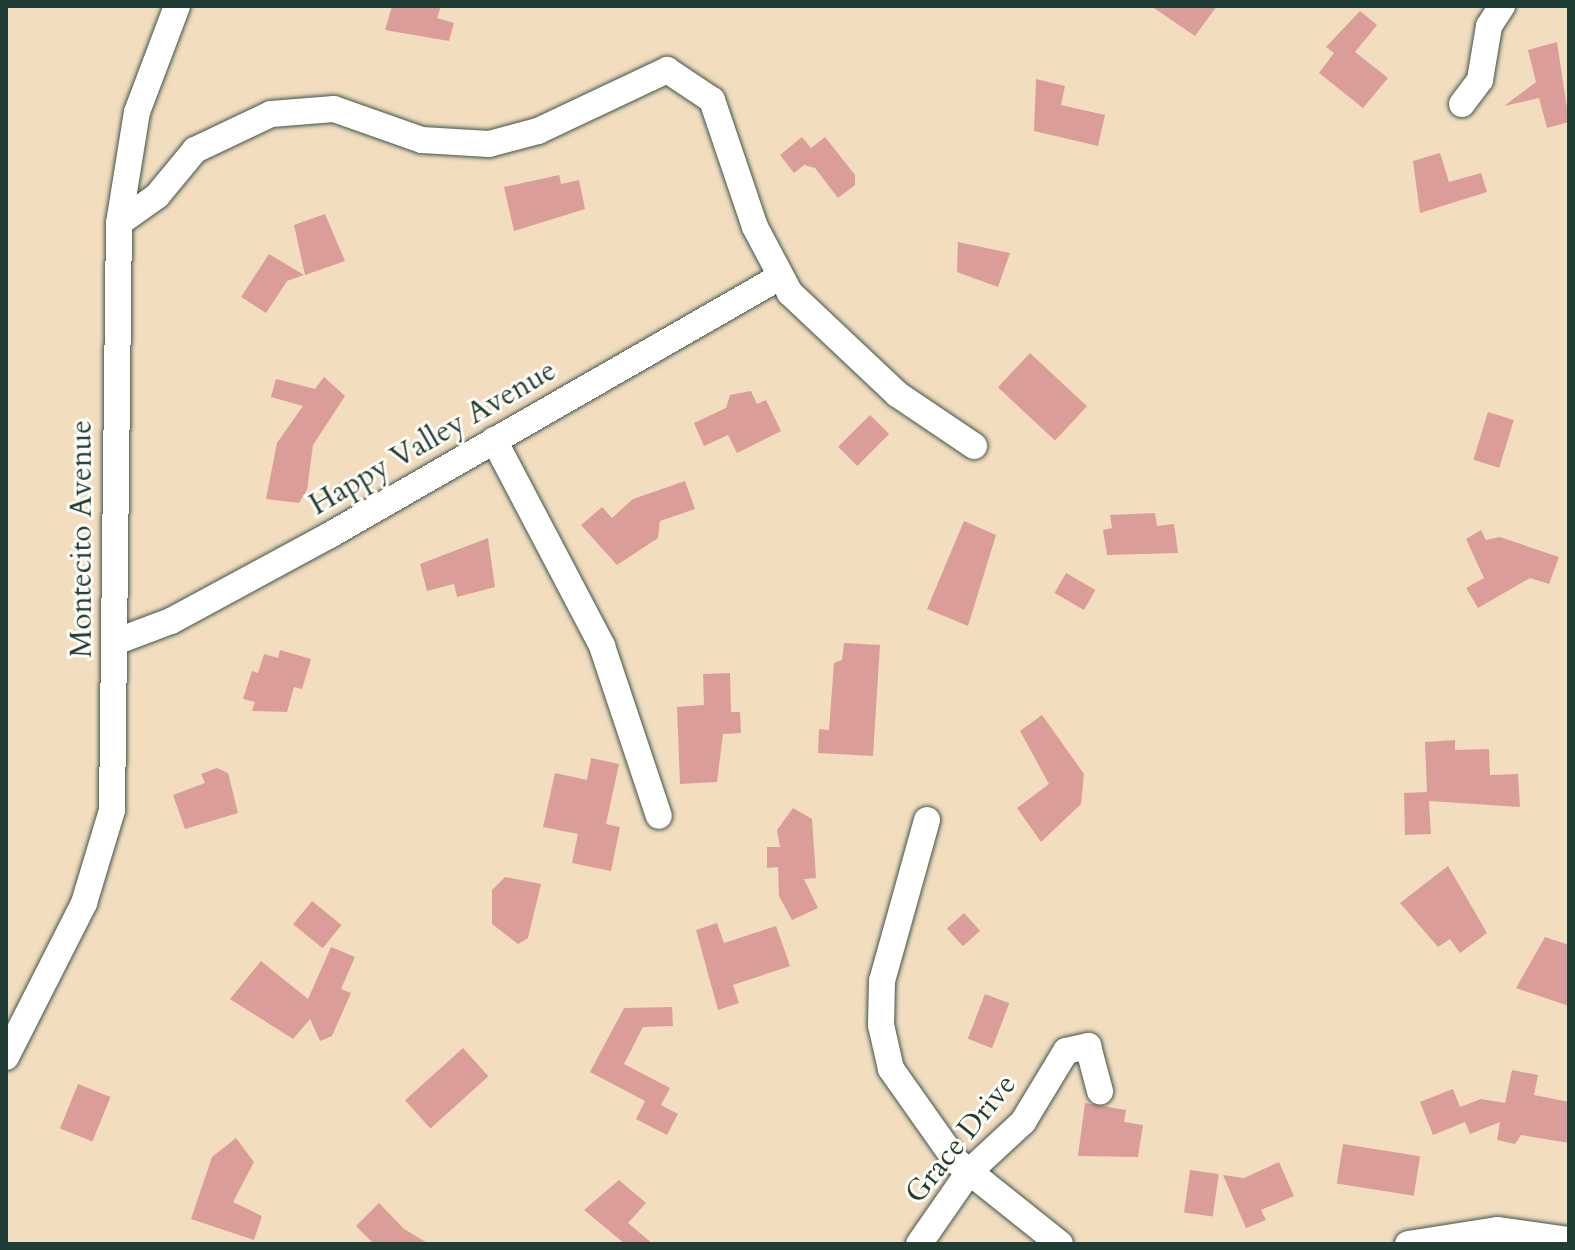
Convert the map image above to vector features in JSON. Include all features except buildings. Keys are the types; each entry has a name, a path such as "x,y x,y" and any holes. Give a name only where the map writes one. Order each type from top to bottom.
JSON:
{"street":[{"name":"Montecito Avenue","path":"6,1057 84,903 108,824 115,642 119,223 134,121 177,6"},
{"path":"1462,104 1480,80 1489,26 1502,6"},
{"path":"119,223 157,196 195,150 271,114 334,109 422,140 489,144 561,122 667,70 712,100 778,278 889,387 974,446"},
{"name":"Happy Valley Avenue","path":"115,642 184,614 778,278"},
{"path":"494,440 602,646 659,816"},
{"path":"927,820 886,955 881,1025 891,1069 910,1104 969,1172 1060,1244"},
{"name":"Grace Drive","path":"919,1244 969,1172 1023,1122 1066,1051 1088,1046 1100,1091"},
{"path":"1408,1244 1497,1230 1569,1240"}]}
